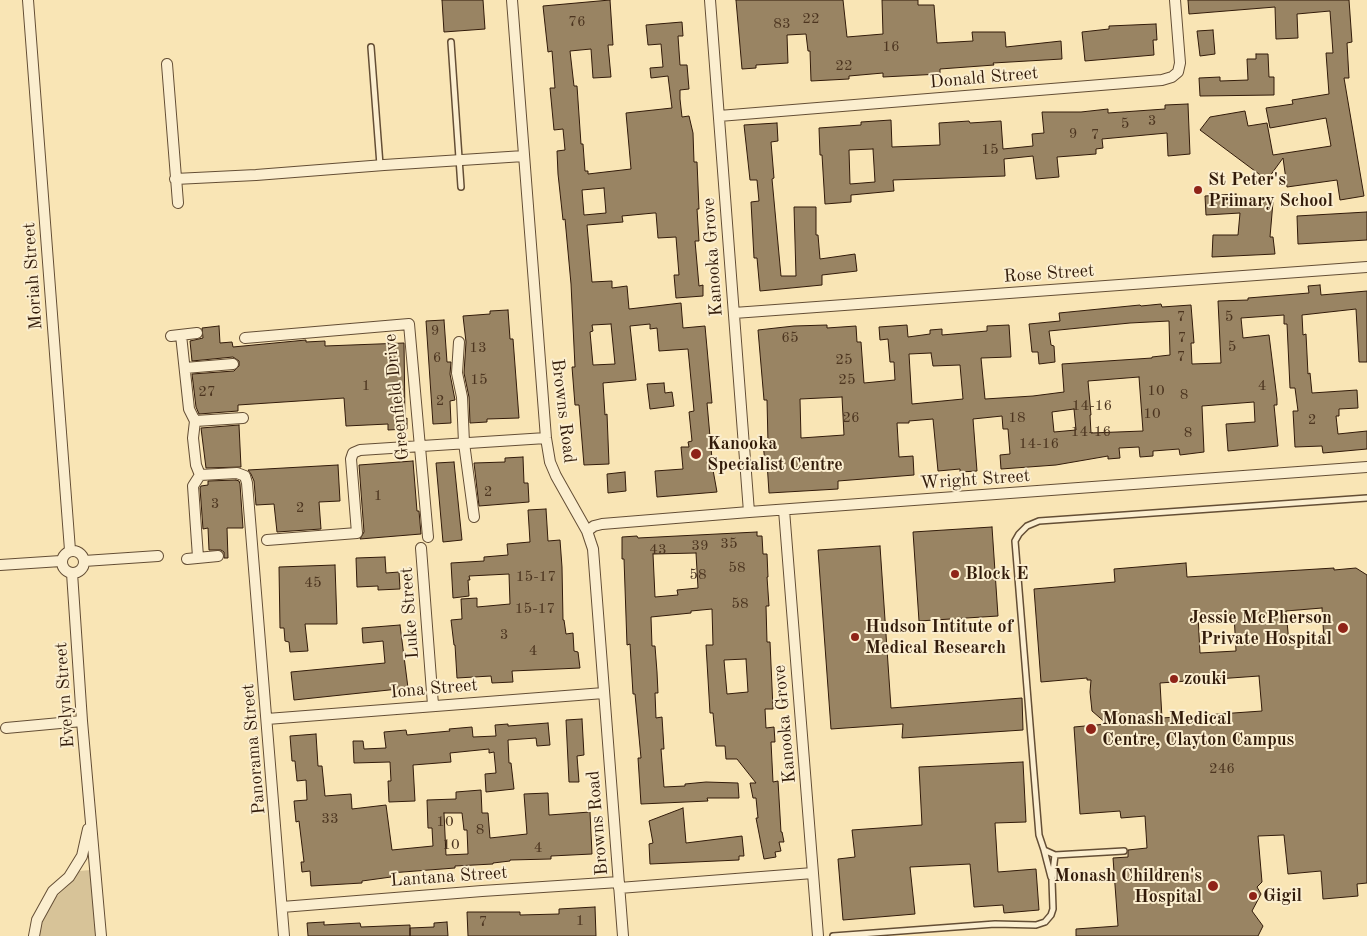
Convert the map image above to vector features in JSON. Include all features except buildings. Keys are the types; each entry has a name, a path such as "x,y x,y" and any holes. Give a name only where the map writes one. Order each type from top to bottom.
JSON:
{"street":[{"name":"Moriah Street","path":"28,0 70,550"},
{"name":"Browns Road","path":"512,0 546,438 550,462 588,531 593,549 623,936"},
{"name":"Kanooka Grove","path":"710,0 749,512"},
{"name":"Donald Street","path":"719,116 1162,80 1172,77 1178,72 1180,63 1175,0"},
{"path":"167,64 178,203"},
{"path":"175,179 524,156"},
{"name":"Rose Street","path":"734,313 1367,267"},
{"name":"Greenfield Drive","path":"244,338 410,324 428,537"},
{"path":"196,333 176,336 185,368 189,409 194,421 193,438 196,464 200,475 193,486 198,557"},
{"path":"459,342 457,372 462,397 464,443 474,517"},
{"path":"185,368 233,364"},
{"path":"194,421 242,418"},
{"path":"267,540 357,533 351,459 353,453 360,450 546,438"},
{"name":"Wright Street","path":"588,531 594,526 602,524 1367,467"},
{"name":"Panorama Street","path":"200,475 237,473 245,476 248,483 284,936"},
{"name":"Kanooka Grove","path":"784,510 818,936"},
{"name":"Luke Street","path":"421,548 433,705"},
{"path":"70,550 80,552 84,561 81,570 72,573 64,569 62,561 64,554 70,550"},
{"path":"84,561 158,556"},
{"path":"187,558 218,556"},
{"path":"0,565 62,561"},
{"name":"Evelyn Street","path":"72,573 82,721 101,936"},
{"name":"Iona Street","path":"267,719 604,692"},
{"path":"6,728 82,721"},
{"name":"Evelyn Street","path":"34,936 38,920 53,891 69,877 82,856 90,815"},
{"name":"Lantana Street","path":"282,907 482,891 813,873"}],"lane":[{"path":"451,42 462,187"},
{"path":"371,47 380,165"},
{"path":"1052,880 1039,835 1015,541 1019,534 1027,526 1039,521 1367,498"},
{"path":"1044,850 1056,854 1124,851"},
{"path":"833,936 939,927 995,924 1036,925 1045,922 1051,915 1053,908 1052,880 1056,854"}],"shaded area":[{"path":"91,870 96,936 37,936 39,927 54,899 69,885 79,871"}],"place":[{"name":"St Peter's Primary School","path":"1198,190"},
{"name":"Kanooka Specialist Centre","path":"696,454"},
{"name":"Block E","path":"955,574"},
{"name":"Jessie McPherson Private Hospital","path":"1343,628"},
{"name":"Hudson Intitute of Medical Research","path":"855,637"},
{"name":"zouki","path":"1174,679"},
{"name":"Monash Medical Centre, Clayton Campus","path":"1091,729"},
{"name":"Monash Children's Hospital","path":"1213,886"},
{"name":"Gigil","path":"1253,896"}]}
